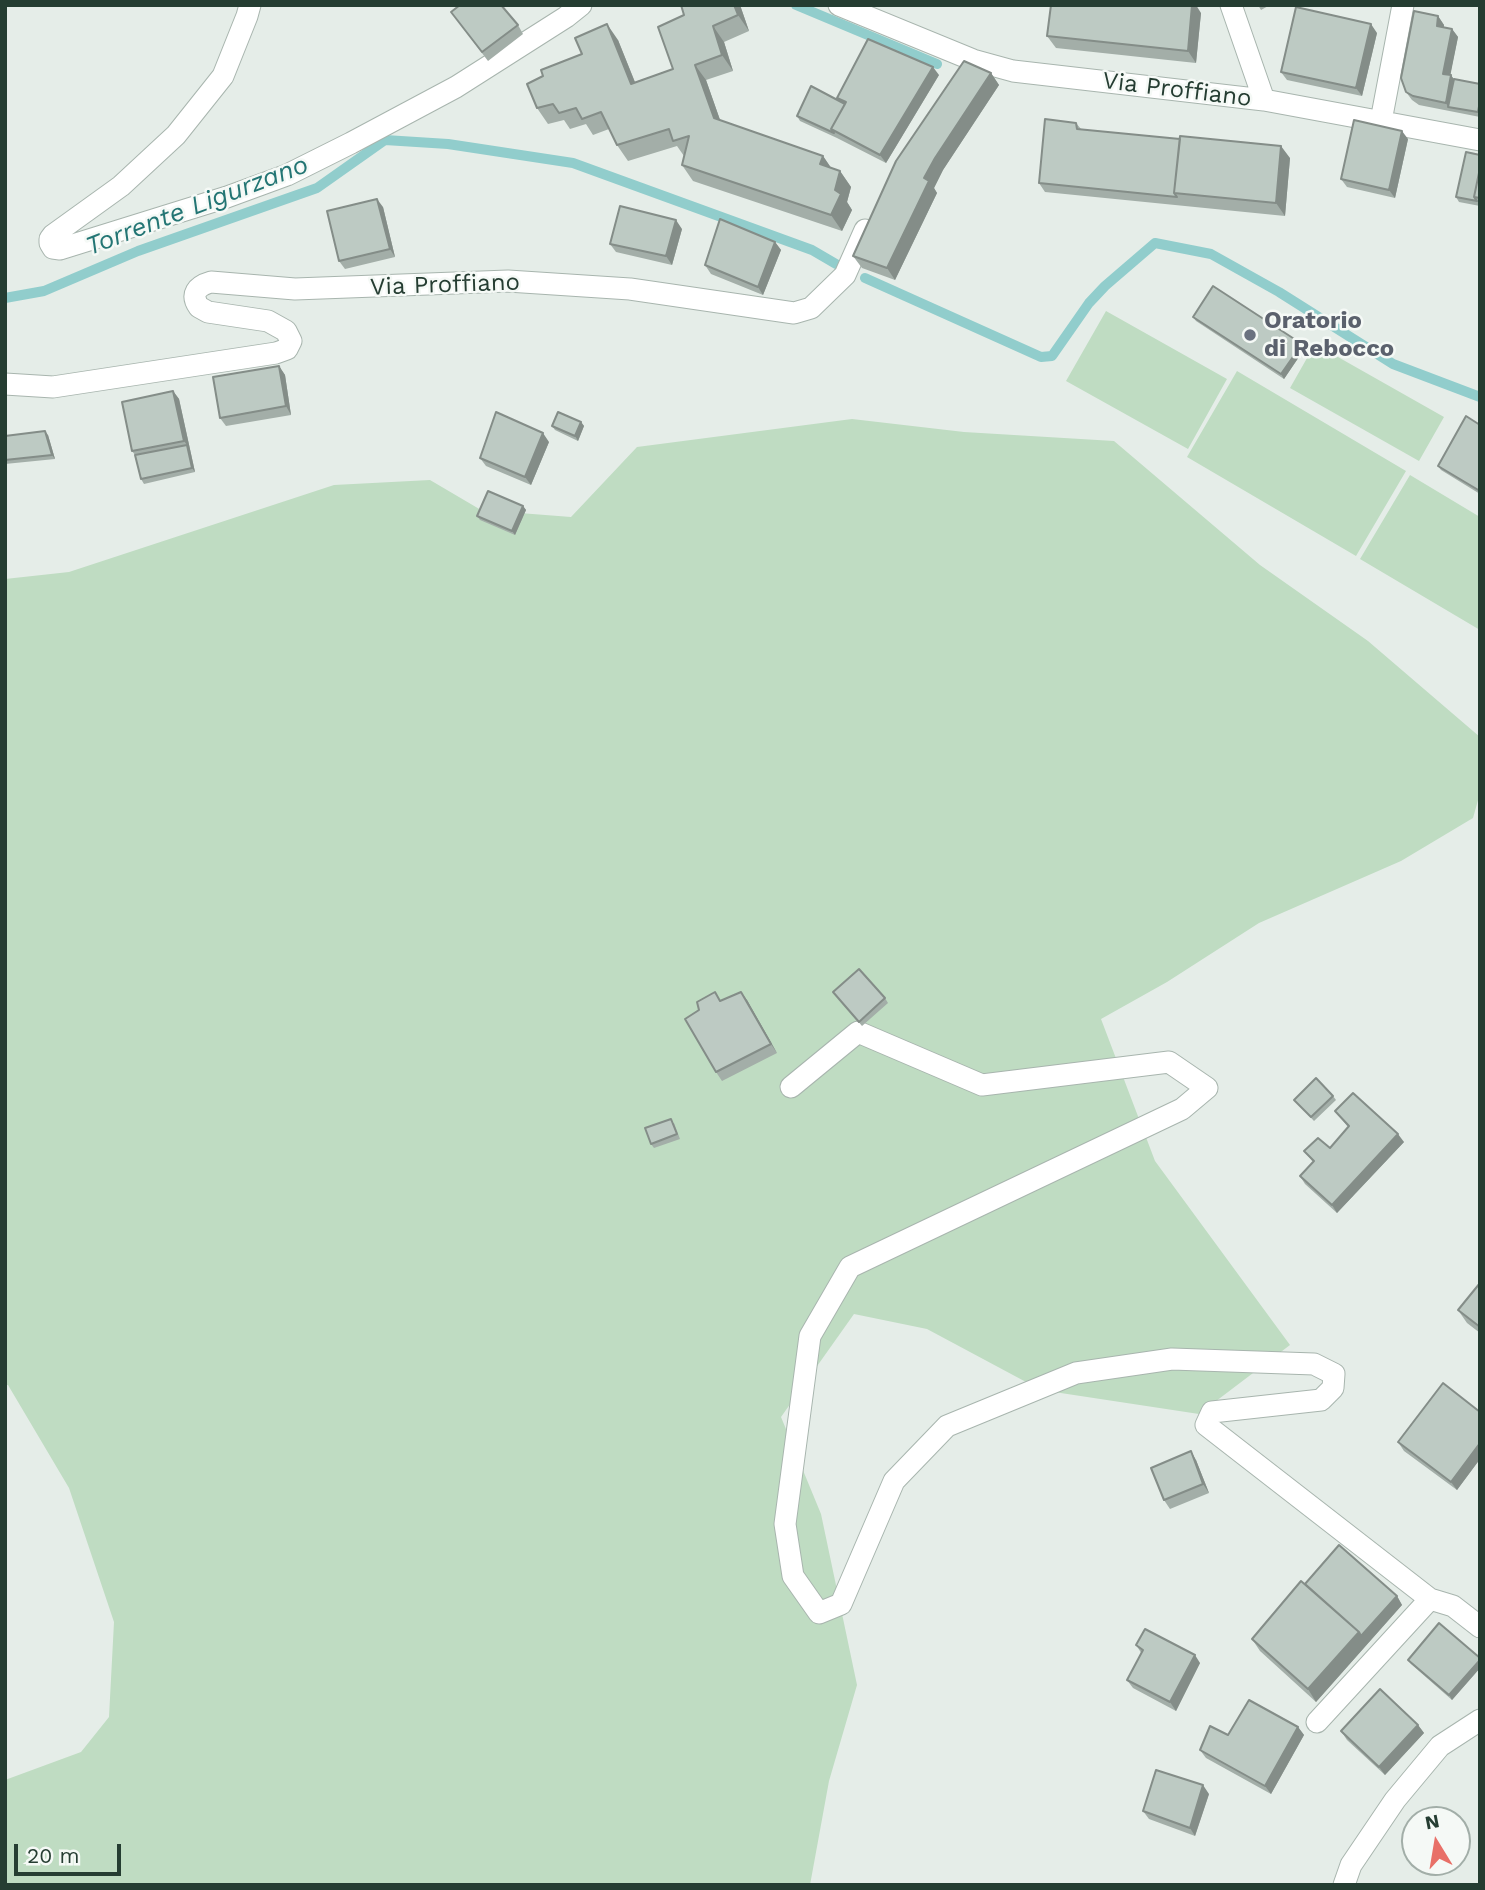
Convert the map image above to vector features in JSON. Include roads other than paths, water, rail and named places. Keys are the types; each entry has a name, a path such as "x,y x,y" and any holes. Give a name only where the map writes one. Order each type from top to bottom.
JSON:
{"street":[{"path":"250,5 223,76 176,135 121,186 59,230 50,239 53,248 60,249 227,197 287,175 456,87 581,5"},
{"name":"Via Proffiano","path":"839,5 973,60 1013,71 1264,100 1480,140"},
{"path":"1231,5 1264,100"},
{"path":"1381,121 1403,5"},
{"path":"958,82 973,60"},
{"name":"Via Proffiano","path":"5,384 53,387 276,353 287,349 291,341 286,331 268,321 208,312 199,307 194,296 197,289 202,284 211,282 295,289 508,281 630,289 794,313 811,308 845,275 874,211"},
{"path":"791,1087 858,1032 982,1085 1169,1062 1207,1088 1182,1108 850,1267 810,1336 785,1524 793,1576 819,1614 841,1604 894,1481 947,1426 1076,1373 1172,1359 1314,1364 1334,1374 1333,1388 1321,1400 1212,1412 1206,1424 1430,1599 1453,1606 1480,1627"},
{"path":"1317,1722 1430,1599"},
{"path":"1344,1885 1351,1865 1395,1800 1440,1746 1480,1720"}],"waterway":[{"name":"Torrente Ligurzano","path":"796,5 937,64"},
{"name":"Torrente Ligurzano","path":"5,298 44,291 138,251 317,188 385,140 448,144 573,163 812,250 836,264"},
{"name":"Torrente Ligurzano","path":"865,278 1041,357 1052,356 1089,303 1155,243 1211,254 1279,292 1393,364 1480,397"}],"place":[{"name":"Oratorio di Rebocco","path":"1250,335"}]}
